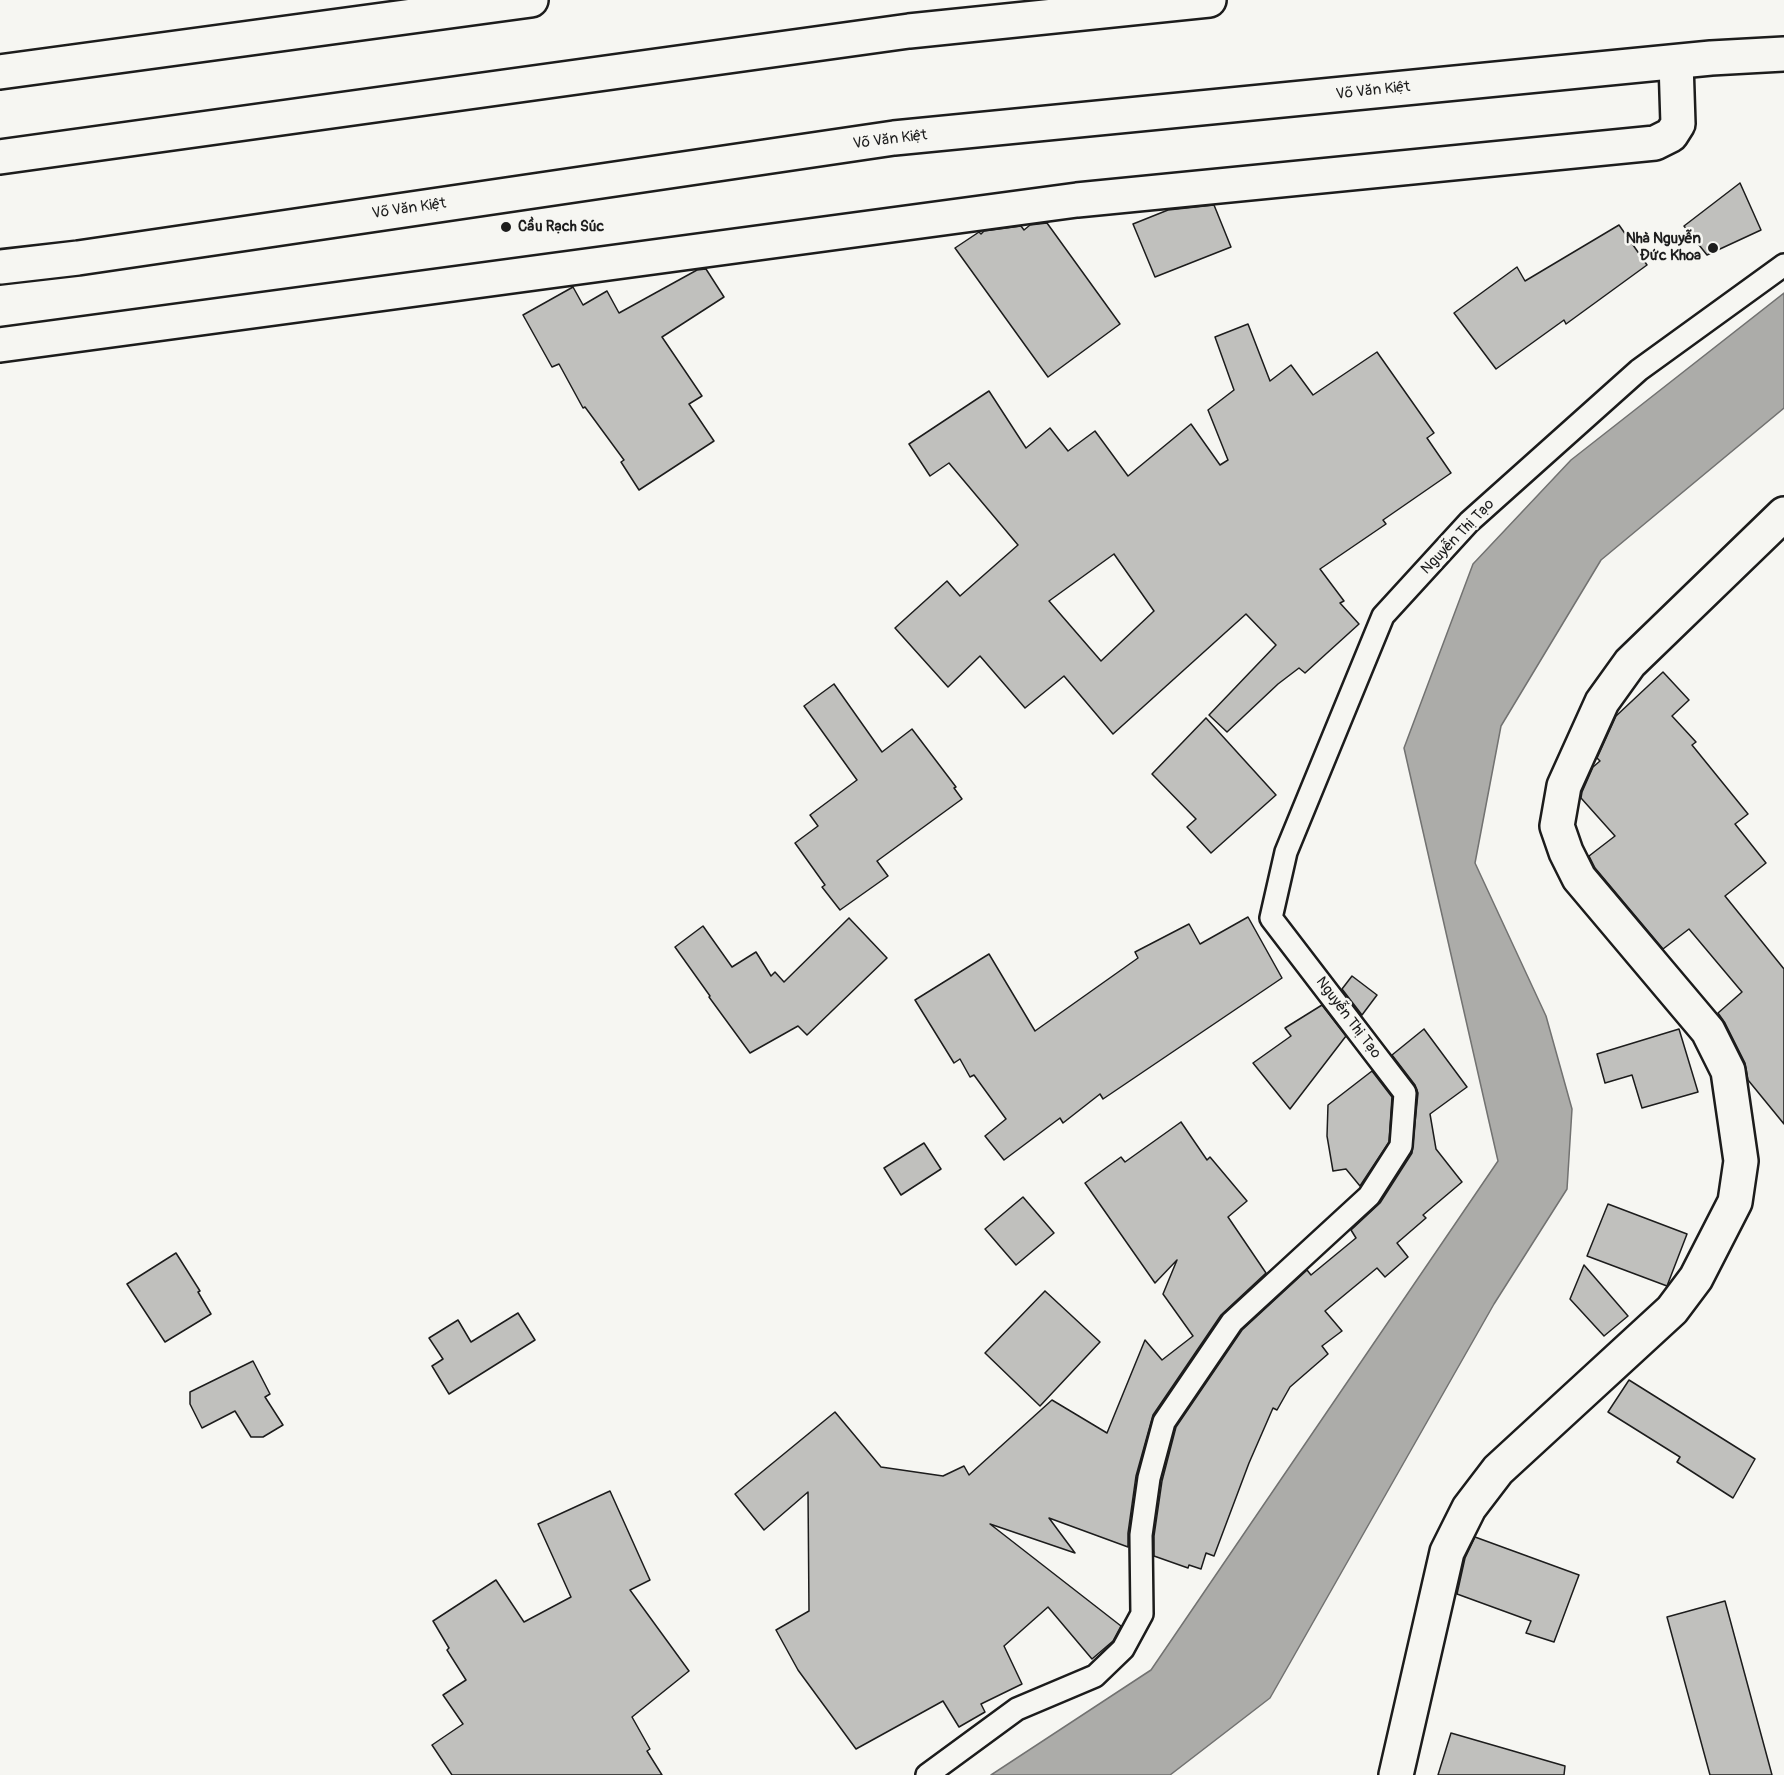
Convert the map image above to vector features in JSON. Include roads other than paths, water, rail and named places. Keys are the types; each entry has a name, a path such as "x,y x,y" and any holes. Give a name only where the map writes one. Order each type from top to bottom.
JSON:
{"street":[{"path":"0,72 531,0"},
{"path":"0,157 909,31 1130,3 1209,0"},
{"name":"Võ Văn Kiệt","path":"0,267 78,258 894,138 1711,58 1784,54"},
{"path":"0,345 1077,200 1655,143 1671,135 1678,124 1676,62"},
{"path":"1396,1775 1447,1552 1469,1508 1498,1470 1672,1311 1696,1278 1735,1202 1741,1161 1728,1071 1708,1031 1579,878 1566,852 1557,826 1564,786 1602,702 1630,663 1784,514"}],"lane":[{"name":"Nguyễn Thị Tạo","path":"927,1775 1017,1709 1095,1676 1124,1649 1142,1614 1141,1535 1149,1478 1164,1422 1232,1322 1369,1196 1401,1146 1405,1093 1271,918 1286,852 1383,616 1469,522 1639,370 1784,265"}],"place":[{"name":"Cầu Rạch Súc","path":"506,227"},
{"name":"Nhà Nguyễn Đức Khoa","path":"1713,248"}]}
